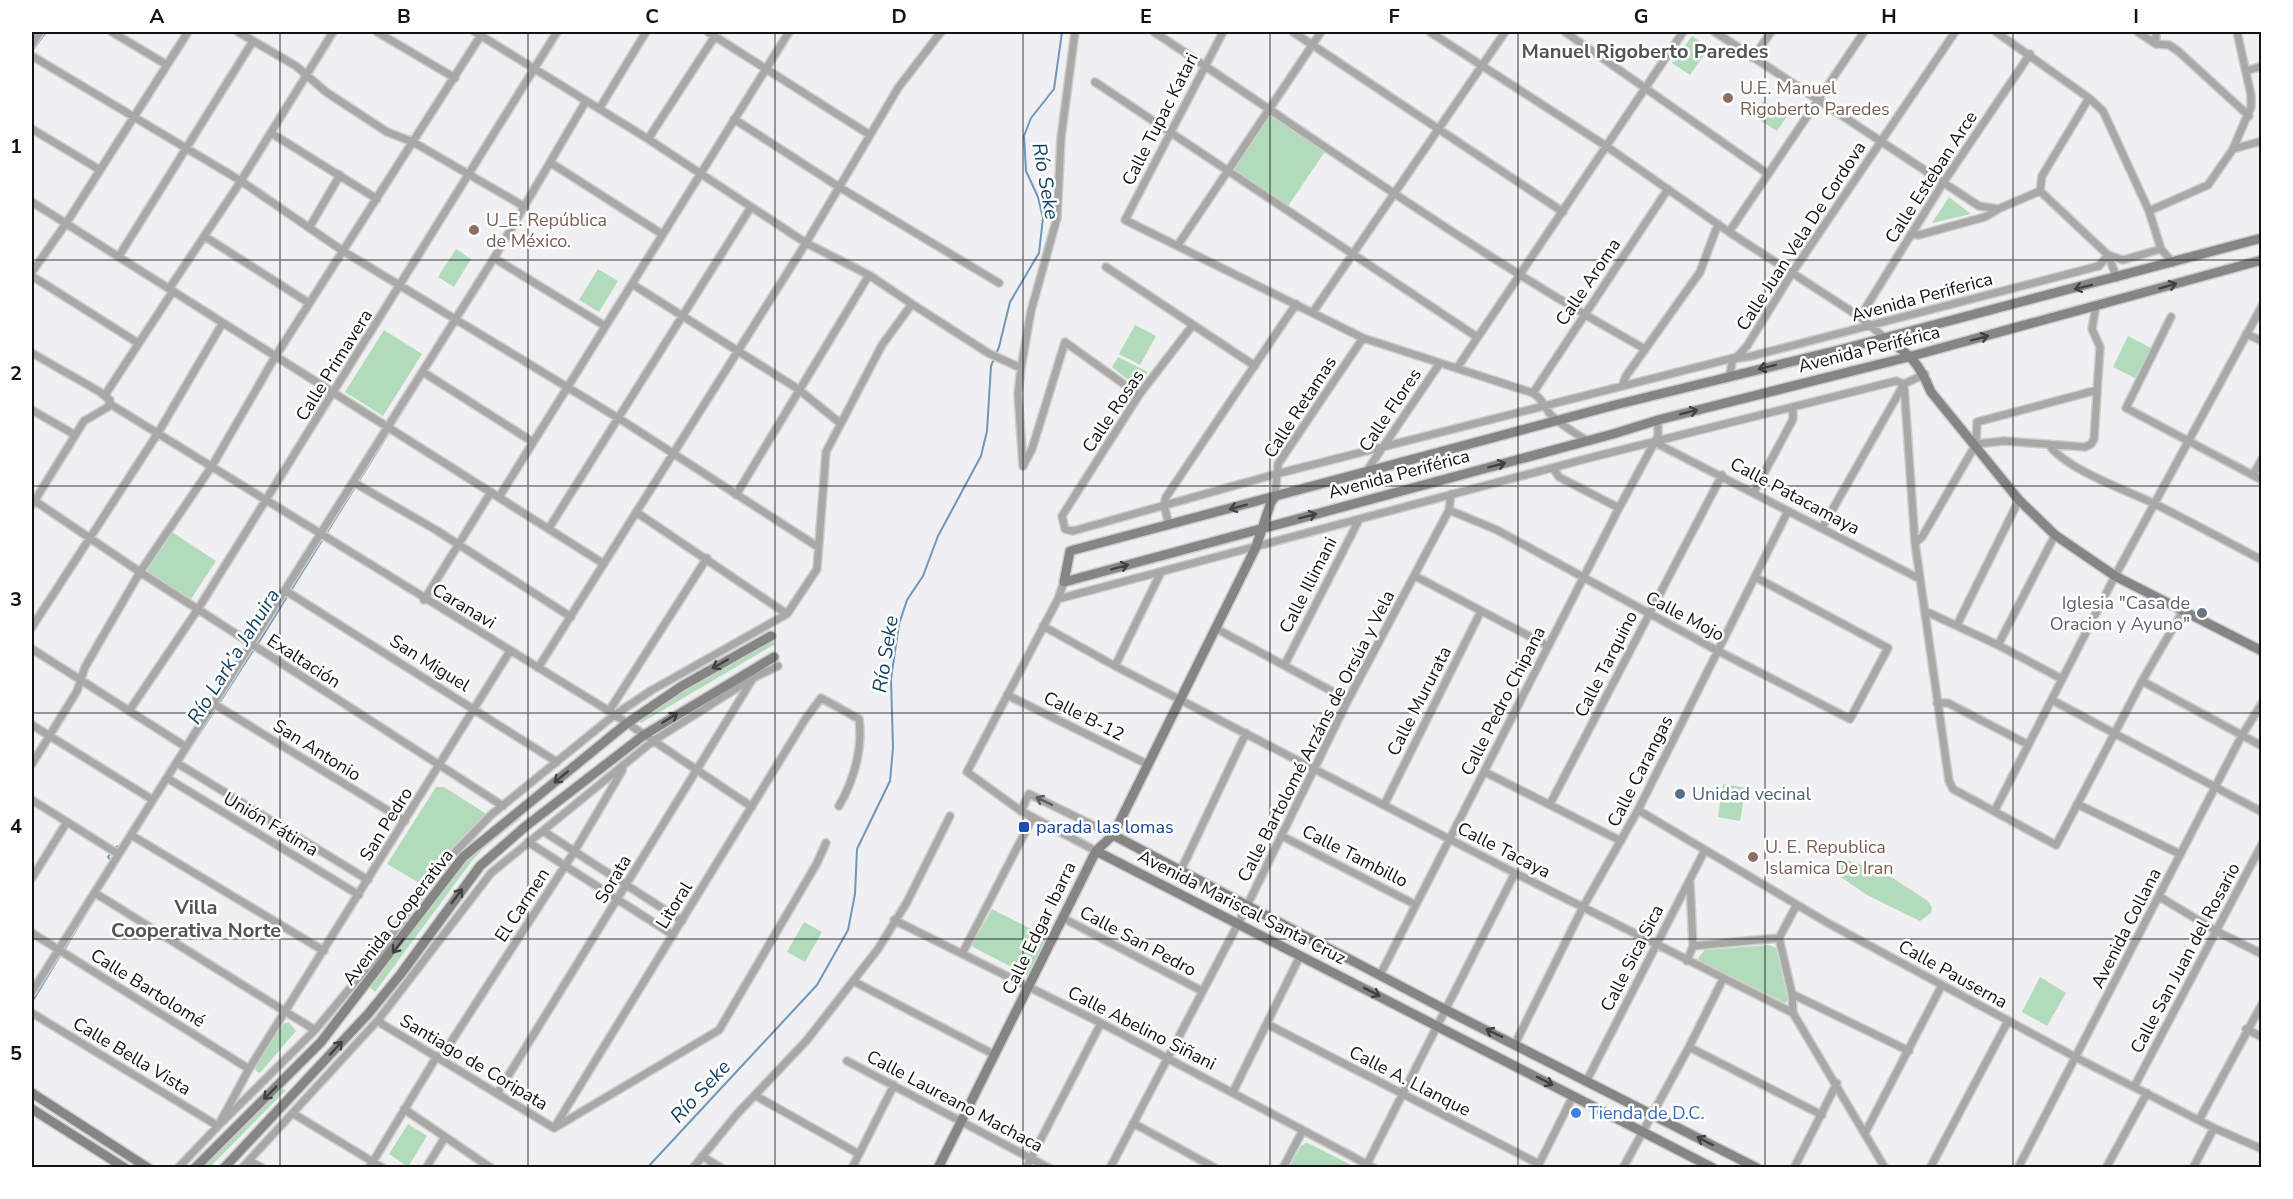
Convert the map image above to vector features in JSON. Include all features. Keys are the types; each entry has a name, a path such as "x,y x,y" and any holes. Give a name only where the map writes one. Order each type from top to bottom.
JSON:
{"street":[{"path":"32,44 40,32"},
{"path":"112,32 167,65"},
{"path":"138,343 32,274 188,32"},
{"path":"238,32 306,75 326,92 387,132 413,142 525,207"},
{"path":"103,394 241,181 333,32"},
{"path":"377,32 455,78"},
{"name":"Calle Primavera","path":"129,711 198,609 557,32"},
{"path":"599,109 646,32"},
{"path":"708,32 870,135"},
{"path":"499,497 789,32"},
{"path":"538,668 806,243 898,88 941,32"},
{"path":"1075,32 1061,138 1057,218 1031,311 1021,368 1018,394 1023,466 1032,449 1065,342 1139,395"},
{"path":"1154,32 1519,274 1644,349"},
{"name":"Calle Tupac Katari","path":"1178,245 1125,220 1223,32"},
{"path":"1293,32 1563,212"},
{"path":"1321,32 1178,245 1363,338 1533,393 1544,401 1545,407 1559,422 1588,441"},
{"path":"1430,32 1606,146 1729,232 1860,317 1885,338 1912,356 1925,374 1931,392 1976,444 2019,500 2055,535 2115,576 2262,651"},
{"path":"1313,312 1505,32"},
{"path":"1566,32 1768,174"},
{"path":"1456,368 1683,32"},
{"path":"1715,32 1942,183 1979,206 1998,209"},
{"path":"1753,58 1771,32"},
{"path":"1729,232 1864,32"},
{"name":"Calle Juan Vela De Cordova","path":"1733,359 1747,346 1792,273 1955,32"},
{"path":"1996,32 2030,54 2103,111 2149,211 2161,249 2173,263"},
{"path":"2138,32 2153,42 2169,45 2178,51 2248,116"},
{"path":"2147,32 2153,42"},
{"path":"2153,42 2156,32"},
{"path":"2149,211 2208,185 2233,149 2248,116 2251,95 2237,32"},
{"path":"32,764 77,691 80,680 140,572 212,466 275,357 455,78 480,33 533,69 648,139 806,243 869,275 988,353 1021,368"},
{"path":"648,139 715,36"},
{"path":"119,256 254,41"},
{"name":"Calle Esteban Arce","path":"1860,317 1942,183 2030,54"},
{"path":"32,56 241,181 343,251 617,418 818,547"},
{"path":"2246,71 2262,66"},
{"path":"1095,82 1477,337"},
{"path":"2040,191 2042,176 2089,98"},
{"path":"32,992 455,321 525,207 586,101"},
{"path":"734,118 839,187 999,283"},
{"path":"32,129 100,170"},
{"path":"271,133 377,199"},
{"path":"2233,149 2262,141"},
{"path":"551,163 662,234"},
{"path":"309,228 340,176"},
{"name":"Calle Aroma","path":"1533,393 1668,189"},
{"path":"1911,234 1919,235 1985,217 2040,191"},
{"path":"2040,191 2108,255 2123,260 2161,249"},
{"path":"32,202 67,222 222,324 604,564"},
{"path":"549,528 751,207"},
{"path":"1622,386 1644,349 1700,272 1718,224"},
{"path":"204,236 309,303"},
{"name":"Avenida Periférica","path":"2262,238 2117,278 1729,377 1070,551 1064,582 1588,441 1658,420 1912,356 2262,260"},
{"path":"2108,255 2117,278"},
{"name":"Avenida Periferica","path":"1733,359 2099,266 2108,255"},
{"path":"494,258 605,326"},
{"path":"1106,267 1255,366"},
{"path":"736,495 869,275"},
{"path":"632,284 798,389 840,423"},
{"path":"178,1167 315,1030 381,951 431,877 462,843 611,713 788,614 817,569 826,452 885,339 912,304"},
{"path":"1169,525 1164,505 1168,493 1296,304"},
{"path":"1976,444 2004,441 2085,447 2091,444 2094,439 2100,347 2092,329 2096,306"},
{"path":"1995,810 2115,576 2262,306"},
{"path":"2172,317 2126,408 2262,480"},
{"path":"32,627 88,536 158,433 222,324"},
{"name":"Calle Rosas","path":"1164,505 1073,531 1065,529 1062,516 1139,395 1192,326"},
{"path":"2246,334 2262,341"},
{"name":"Calle Retamas","path":"1275,497 1276,474 1284,454 1363,338"},
{"path":"32,353 103,394 110,404 89,417 32,501"},
{"path":"1164,505 1276,474 1733,359 1729,377"},
{"name":"Calle Flores","path":"1365,473 1440,363"},
{"path":"423,372 533,442"},
{"path":"1822,528 1904,384 1925,374"},
{"path":"1058,599 1654,442 1896,381 1904,384"},
{"path":"1904,384 1914,543 1950,786 1956,792 1995,810 2056,845 2142,681 2183,611"},
{"path":"1914,543 1922,537 1976,444 1977,422 2097,390"},
{"name":"Caranavi","path":"110,404 321,533 424,600 611,713 752,807"},
{"path":"1754,492 1793,419 1793,407"},
{"path":"32,410 75,435"},
{"name":"Calle Pedro Chipana","path":"1380,975 1414,904 1485,772 1619,508 1659,436 1658,420"},
{"name":"Calle Patacamaya","path":"1654,442 1920,579"},
{"path":"2049,444 2054,452 2095,477 2155,504 2262,560"},
{"path":"2253,475 2262,459"},
{"path":"1553,468 1559,477 1619,508"},
{"name":"Calle Tarquino","path":"1550,804 1722,475"},
{"path":"353,482 457,544 571,617"},
{"path":"424,600 491,492"},
{"path":"1449,510 1451,494"},
{"name":"Calle Edgar Ibarra","path":"938,1167 1096,850 1113,835 1256,547 1268,510 1275,497"},
{"path":"1957,625 2019,500"},
{"name":"Exaltación","path":"32,501 503,806"},
{"name":"Calle Mojo","path":"1449,510 1497,530 1718,651 1850,719 1888,648 1755,577"},
{"name":"Calle Bartolomé Arzáns de Orsúa y Vela","path":"1110,1167 1167,1059 1200,990 1239,922 1348,700 1449,510"},
{"name":"Calle Carangas","path":"1515,1044 1583,908 1638,810 1788,511"},
{"path":"636,512 788,614"},
{"name":"Calle Illimani","path":"1285,664 1359,520"},
{"path":"1998,645 2055,535"},
{"path":"611,713 707,558"},
{"path":"1115,666 1161,572"},
{"path":"1415,576 1548,646"},
{"path":"1021,811 967,772 1058,599 1064,582"},
{"name":"San Miguel","path":"286,591 557,762"},
{"name":"Calle Mururata","path":"1384,805 1481,611"},
{"path":"1925,611 1998,645 2062,679"},
{"name":"Calle Tacaya","path":"1043,626 1115,666 1583,908 1793,1012"},
{"path":"1216,629 1285,664 1348,700"},
{"name":"Avenida Cooperativa","path":"195,1167 321,1042 464,857 626,724 682,686 771,636"},
{"path":"32,649 186,747"},
{"name":"San Pedro","path":"218,1126 249,1069 441,766 510,651"},
{"name":"Avenida Cooperativa","path":"224,1167 368,1014 400,975 480,866 526,826 644,735 774,657"},
{"path":"242,1167 294,1114 379,1019 491,873 653,741 753,678 778,666"},
{"name":"Sorata","path":"497,1094 753,678"},
{"path":"2142,681 2241,737 2262,746"},
{"name":"Calle B-12","path":"1007,695 1147,764"},
{"name":"Litoral","path":"554,1128 821,698 859,718 861,735 858,755 847,793 839,806"},
{"path":"2052,700 2262,812"},
{"path":"1937,702 1948,703 2027,744"},
{"name":"Avenida Collana","path":"2018,1167 2077,1058 2241,737 2262,703"},
{"name":"San Antonio","path":"214,704 405,821"},
{"path":"32,725 153,800"},
{"path":"1181,870 1246,733"},
{"name":"Unión Fátima","path":"177,763 368,880"},
{"name":"El Carmen","path":"371,1164 404,1109 574,852 622,771 623,765"},
{"path":"1485,772 1621,841"},
{"name":"Unión Fátima","path":"167,777 359,895"},
{"name":"Avenida Mariscal Santa Cruz","path":"1713,1167 1033,818 1021,811 1029,794 1247,903 1446,1010 1757,1167"},
{"path":"32,800 118,854"},
{"path":"2077,804 2180,854"},
{"name":"Calle Pauserna","path":"1638,810 1796,906 2077,1058 2214,1128 2262,1149"},
{"path":"693,1167 807,1040 878,949 907,902 950,816"},
{"path":"962,954 1033,818"},
{"path":"32,878 67,822"},
{"path":"543,831 682,921"},
{"path":"131,835 324,951"},
{"name":"Calle Tambillo","path":"1282,836 1414,904"},
{"path":"528,842 673,935"},
{"path":"554,1128 719,1030 817,863 826,843"},
{"name":"Calle San Juan del Rosario","path":"2134,1087 2262,844"},
{"name":"Calle Sica Sica","path":"1587,1080 1705,850"},
{"path":"1367,1164 1515,873"},
{"path":"1687,961 1693,946 1689,880"},
{"path":"95,893 315,1030"},
{"path":"2160,897 2216,931 2262,954"},
{"path":"1796,906 1779,939 1792,994 1793,1012 1885,1167"},
{"name":"Calle San Pedro","path":"1062,918 1200,990"},
{"name":"Calle Abelino Siñani","path":"894,920 1101,1023 1374,1167"},
{"name":"Calle Bartolomé","path":"32,933 249,1069"},
{"path":"1693,946 1779,939"},
{"path":"1233,1092 1300,956"},
{"path":"1623,1167 1689,1047 1723,979"},
{"path":"853,981 995,1055"},
{"path":"1865,1133 1942,985"},
{"path":"1792,994 1909,1051"},
{"path":"2199,1120 2246,1029 2262,1004"},
{"name":"Calle Bella Vista","path":"32,1013 218,1126"},
{"name":"Santiago de Coripata","path":"379,1019 554,1128"},
{"path":"1930,1167 2008,1021"},
{"path":"1026,1167 1101,1023"},
{"name":"Calle A. Llanque","path":"1267,1023 1538,1166"},
{"path":"2246,1029 2262,1037"},
{"path":"1689,1047 1822,1115"},
{"name":"Calle Laureano Machaca","path":"847,1060 1049,1167"},
{"path":"1794,1167 1837,1083"},
{"path":"852,1167 894,1085"},
{"path":"32,1093 148,1167"},
{"path":"2106,1167 2147,1093"},
{"path":"756,1096 859,1154"},
{"path":"1538,1166 1573,1096"},
{"path":"32,1109 125,1167"},
{"path":"404,1109 491,1167"},
{"path":"294,1114 371,1164 383,1167"},
{"path":"1133,1123 1215,1167"},
{"path":"2193,1167 2214,1128"},
{"path":"1283,1167 1303,1130"},
{"path":"426,1167 445,1137"},
{"path":"702,1156 721,1167"},
{"path":"249,1160 262,1167"}],"green space":[{"path":"1692,36 1709,48 1690,75 1672,63"},
{"path":"1763,101 1787,116 1777,131 1753,116"},
{"path":"1271,113 1326,150 1288,206 1233,170"},
{"path":"1949,197 1971,214 1932,223"},
{"path":"456,249 471,259 454,287 438,277"},
{"path":"598,269 618,281 599,312 579,300"},
{"path":"1135,325 1156,336 1140,365 1119,354"},
{"path":"384,330 422,354 383,416 345,392"},
{"path":"2128,336 2151,348 2135,378 2113,367"},
{"path":"1118,357 1148,372 1136,386 1112,367"},
{"path":"172,532 216,561 191,599 147,571"},
{"path":"771,639 775,644 641,723 636,717"},
{"path":"1723,784 1746,788 1740,821 1718,817"},
{"path":"436,787 444,787 488,815 421,884 387,864"},
{"path":"516,813 521,818 483,849 471,862 375,992 370,987 373,981 465,856"},
{"path":"1846,860 1882,871 1928,901 1932,907 1931,913 1920,921 1867,895 1835,873 1836,863"},
{"path":"992,909 1047,937 1027,975 971,946"},
{"path":"804,922 822,932 805,962 787,952"},
{"path":"1769,945 1776,948 1788,1000 1785,1003 1698,958 1705,950"},
{"path":"2040,977 2066,993 2047,1026 2022,1012"},
{"path":"289,1022 296,1031 260,1073 257,1072 255,1068 283,1024"},
{"path":"279,1088 286,1090 210,1167 199,1168"},
{"path":"408,1124 427,1136 408,1167 389,1154"},
{"path":"1306,1143 1351,1165 1350,1168 1289,1167 1301,1146"}],"waterway":[{"path":"32,51 46,32"},
{"name":"Río Seke","path":"647,1168 817,985 848,930 855,894 857,849 890,781 893,748 891,679 899,624 907,600 923,576 938,536 981,456 987,431 991,366 999,347 1010,302 1039,253 1043,218 1038,197 1026,171 1024,136 1031,118 1054,89 1062,32"},
{"name":"Río Lark’a Jahuira","path":"257,645 457,323"},
{"name":"Río Lark’a Jahuira","path":"129,843 254,649"},
{"name":"Río Lark’a Jahuira","path":"112,862 108,857 115,848 121,845"},
{"name":"Río Lark’a Jahuira","path":"64,950 114,867"},
{"name":"Río Lark’a Jahuira","path":"32,1002 61,954"}],"place":[{"name":"U.E. Manuel Rigoberto Paredes","path":"1728,98"},
{"name":"U_E. República de México.","path":"474,230"},
{"name":"Iglesia \"Casa de Oracion y Ayuno\"","path":"2202,613"},
{"name":"Unidad vecinal","path":"1680,794"},
{"name":"parada las lomas","path":"1024,827"},
{"name":"U. E. Republica Islamica De Iran","path":"1753,857"},
{"name":"Tienda de D.C.","path":"1576,1113"}],"district":[{"name":"Manuel Rigoberto Paredes","path":"1645,51"},
{"name":"Villa Cooperativa Norte","path":"196,918"}]}
